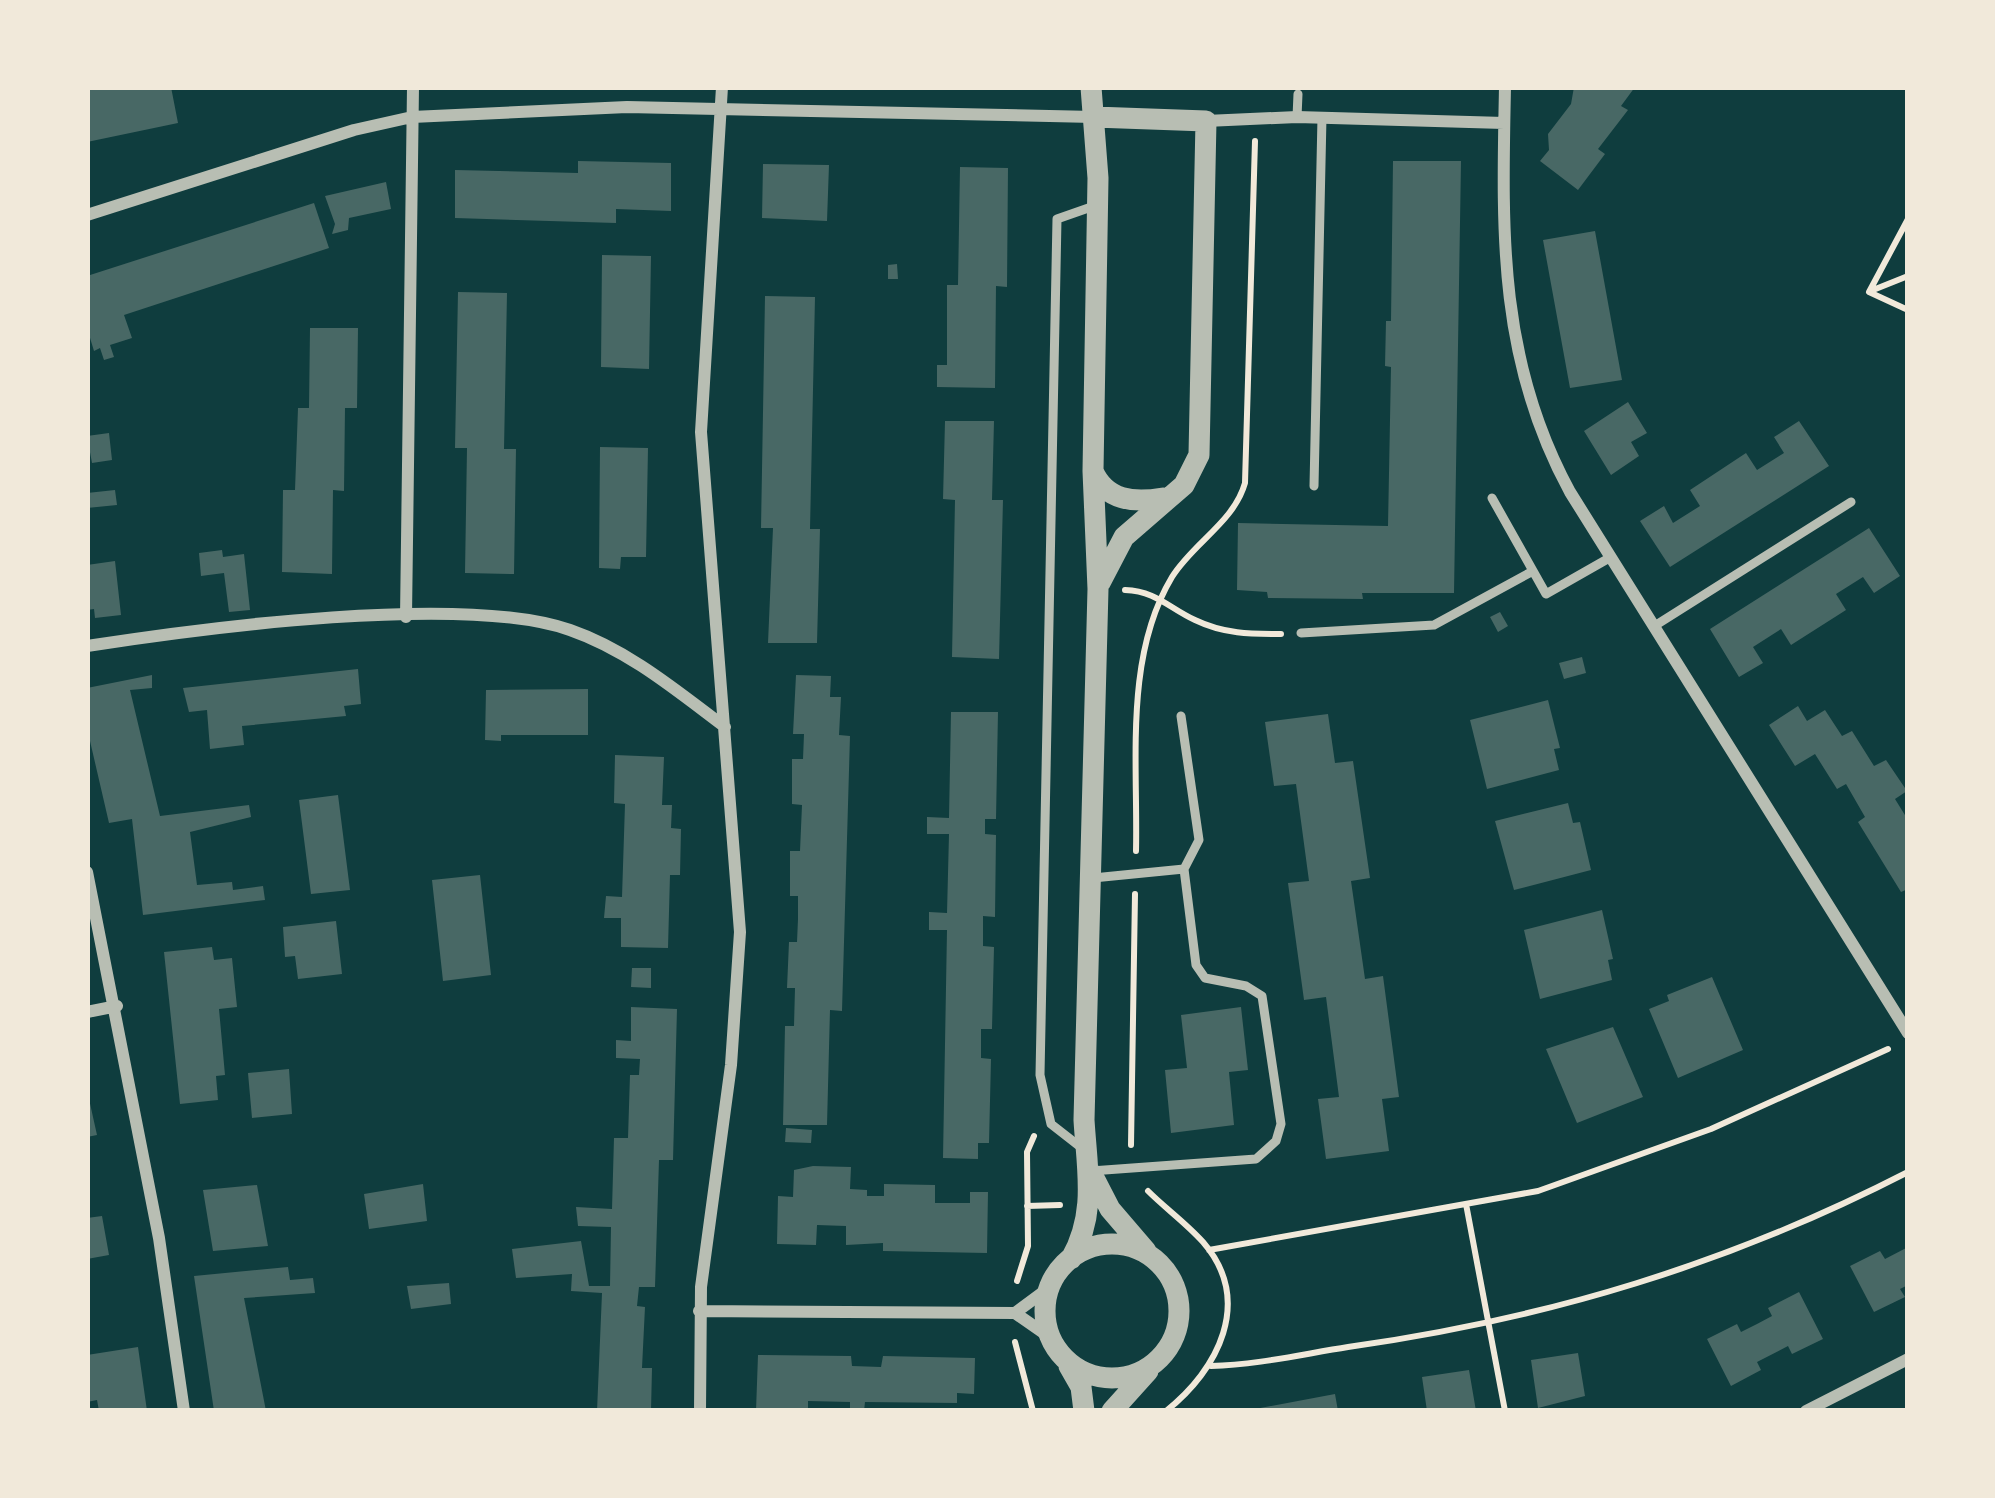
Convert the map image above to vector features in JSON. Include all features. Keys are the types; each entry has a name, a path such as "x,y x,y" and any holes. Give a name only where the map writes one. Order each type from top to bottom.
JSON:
{"street":[{"path":"406,616 413,87"},
{"path":"700,1411 699,1311 739,971 701,432 722,87"},
{"path":"1015,1312 1050,1287 1071,1259 1085,1225 1089,1161 1089,879 1098,589 1093,471 1097,206 1091,87"},
{"path":"1505,87 1503,263 1511,327 1554,460 1908,1037"},
{"path":"87,215 354,130 412,117 529,109 722,108 1205,121 1322,117 1504,123"},
{"path":"1098,589 1118,545 1190,478 1199,455 1205,121"},
{"path":"1093,471 1099,483 1118,498 1168,497"},
{"path":"87,646 406,616 511,619 571,630 637,664 725,727"},
{"path":"87,872 117,1006 184,1411"},
{"path":"87,1012 117,1006"},
{"path":"1089,1161 1110,1209 1169,1275 1179,1309 1172,1343 1112,1411"},
{"path":"1071,1259 1106,1244 1151,1256"},
{"path":"1050,1287 1046,1312 1051,1338"},
{"path":"699,1311 1015,1312 1051,1338 1081,1387 1084,1411"},
{"path":"1806,1411 1908,1359"},
{"path":"1066,1360 1105,1378 1131,1376 1155,1364"}],"lane":[{"path":"1297,117 1298,94"},
{"path":"1314,486 1322,117"},
{"path":"1097,206 1057,219 1040,1051 1045,1111 1062,1136 1089,1161 1256,1159 1276,1141 1281,1124 1266,1006 1255,989 1199,973 1184,869 1199,840 1181,716"},
{"path":"1492,498 1546,594 1611,557"},
{"path":"1656,625 1851,502"},
{"path":"1301,633 1434,625 1533,571"},
{"path":"1089,879 1184,869"}],"path":[{"path":"1869,292 1908,219"},
{"path":"1869,292 1908,276"},
{"path":"1869,292 1908,310"},
{"path":"1098,589 1154,593 1189,618 1224,631 1301,633"},
{"path":"1208,1250 1538,1191 1622,1164 1908,1037"},
{"path":"1045,1111 1028,1152 1028,1246 1015,1312 1033,1410 1048,1410"},
{"path":"1211,1366 1570,1307 1791,1227 1908,1172"},
{"path":"1028,1207 1079,1204"},
{"path":"1466,1204 1505,1411"}],"building":[{"path":"87,87 171,87 178,123 87,142"},
{"path":"1574,87 1635,87 1621,106 1628,110 1598,149 1605,154 1578,190 1540,161 1549,150 1548,134 1571,104"},
{"path":"578,161 671,163 671,211 616,209 616,223 455,218 455,170 578,173"},
{"path":"1393,161 1461,161 1454,593 1268,598 1267,592 1237,590 1238,523 1388,526 1391,367 1385,366 1386,321 1391,321"},
{"path":"763,164 829,165 827,221 762,218"},
{"path":"960,167 1008,168 1007,287 996,286 995,388 937,387 937,365 947,365 947,285 958,285"},
{"path":"386,182 391,209 349,218 348,230 332,234 335,224 325,196"},
{"path":"314,203 329,248 124,315 132,338 110,345 114,357 104,360 100,348 94,351 87,328 87,276"},
{"path":"1595,231 1622,380 1570,388 1543,240"},
{"path":"602,255 651,256 649,369 601,367"},
{"path":"897,264 898,279 888,279 888,265"},
{"path":"458,292 507,293 504,449 516,449 514,574 465,573 467,448 455,448"},
{"path":"765,296 815,297 810,529 820,529 817,643 768,643 773,528 761,528"},
{"path":"310,328 358,328 357,408 345,408 344,491 333,490 332,574 282,572 283,490 295,490 298,408 309,408"},
{"path":"1628,402 1647,433 1631,442 1639,456 1611,475 1584,431"},
{"path":"945,421 994,421 992,500 1003,500 999,659 952,657 955,500 943,499"},
{"path":"1799,421 1829,466 1670,567 1640,521 1664,506 1673,523 1700,506 1690,490 1746,453 1757,470 1784,453 1774,437"},
{"path":"109,433 112,460 92,463 87,436"},
{"path":"600,447 648,448 646,557 621,557 620,569 599,568"},
{"path":"115,490 117,505 87,508 87,493"},
{"path":"1869,528 1900,576 1874,593 1863,577 1836,594 1846,610 1791,645 1781,629 1753,647 1763,663 1739,677 1710,629"},
{"path":"222,550 223,557 244,554 250,610 229,612 224,573 201,576 199,553"},
{"path":"115,561 121,615 95,618 94,609 87,610 87,565"},
{"path":"1500,612 1508,626 1498,632 1490,617"},
{"path":"1582,657 1586,673 1564,679 1559,663"},
{"path":"358,669 361,704 344,706 346,716 242,726 244,745 210,749 207,710 189,712 183,688"},
{"path":"152,675 152,688 130,690 160,816 249,805 251,817 190,832 197,885 232,882 233,890 263,886 265,900 143,915 132,819 109,823 87,728 87,688"},
{"path":"796,675 831,676 830,697 841,697 839,735 850,736 842,1011 830,1010 827,1125 783,1125 785,1026 794,1026 795,988 787,988 789,942 797,942 798,919 798,896 790,896 790,851 800,851 802,805 792,804 792,759 803,759 804,734 793,734"},
{"path":"588,689 588,735 501,735 501,741 485,740 486,690"},
{"path":"1548,700 1560,748 1554,749 1559,770 1487,789 1470,720"},
{"path":"1798,706 1807,721 1825,710 1842,736 1852,731 1874,766 1886,760 1907,791 1895,799 1908,820 1908,889 1901,892 1858,822 1865,817 1846,784 1837,789 1815,754 1795,766 1769,725"},
{"path":"951,712 998,712 996,819 985,819 985,834 996,835 995,917 983,916 983,946 994,947 992,1029 981,1029 981,1058 991,1059 989,1143 978,1143 978,1159 943,1158 947,930 929,930 929,912 947,913 949,834 927,834 927,817 949,818"},
{"path":"1328,714 1335,763 1353,761 1370,878 1351,881 1365,979 1383,976 1399,1097 1382,1099 1389,1151 1326,1159 1318,1099 1339,1097 1326,997 1304,1000 1288,883 1309,881 1296,784 1274,786 1265,722"},
{"path":"615,755 664,757 662,805 672,805 671,828 681,829 680,875 670,875 668,948 621,947 621,918 604,918 606,896 622,897 625,804 614,803"},
{"path":"338,795 350,890 311,894 299,800"},
{"path":"1568,803 1573,823 1580,822 1591,870 1514,890 1495,821"},
{"path":"480,875 491,975 443,981 432,880"},
{"path":"1602,910 1613,959 1608,960 1612,980 1540,999 1524,930"},
{"path":"336,921 342,974 298,979 295,956 285,957 283,927"},
{"path":"212,947 214,960 232,958 237,1007 219,1009 225,1075 216,1076 218,1100 180,1104 164,952"},
{"path":"632,968 651,968 651,988 631,987"},
{"path":"1712,977 1743,1050 1678,1078 1649,1009 1669,1001 1667,995"},
{"path":"631,1007 677,1009 673,1160 659,1160 655,1287 639,1287 637,1306 645,1307 642,1368 652,1368 651,1411 597,1411 602,1293 571,1291 572,1274 516,1278 512,1249 581,1241 589,1286 610,1286 611,1227 578,1226 576,1207 612,1209 614,1138 628,1138 630,1075 639,1075 640,1059 616,1058 616,1040 631,1041"},
{"path":"1241,1007 1248,1070 1229,1072 1234,1125 1171,1133 1165,1070 1187,1068 1181,1015"},
{"path":"1613,1027 1643,1097 1577,1123 1546,1049"},
{"path":"289,1069 292,1114 252,1118 248,1073"},
{"path":"87,1090 97,1135 87,1137"},
{"path":"786,1128 812,1130 811,1143 785,1142"},
{"path":"851,1167 850,1189 867,1190 867,1196 884,1196 884,1184 935,1185 935,1203 970,1203 970,1192 988,1192 987,1253 883,1251 883,1243 846,1245 846,1226 817,1225 816,1245 777,1244 778,1196 793,1197 794,1170"},
{"path":"423,1184 427,1221 369,1229 364,1194"},
{"path":"257,1185 268,1246 213,1251 203,1190"},
{"path":"102,1216 109,1255 87,1259 87,1218"},
{"path":"1908,1247 1908,1285 1900,1289 1905,1297 1874,1312 1850,1266 1880,1251 1885,1259"},
{"path":"288,1267 290,1280 313,1278 315,1293 244,1298 266,1411 214,1411 194,1276"},
{"path":"449,1283 451,1304 411,1309 407,1286"},
{"path":"1799,1292 1823,1339 1792,1354 1788,1346 1757,1362 1761,1370 1731,1386 1707,1339 1737,1324 1741,1332 1757,1324 1772,1316 1768,1308"},
{"path":"138,1347 147,1411 99,1411 97,1400 87,1402 87,1355"},
{"path":"1578,1353 1585,1396 1538,1408 1531,1360"},
{"path":"758,1355 851,1356 852,1366 881,1367 883,1356 975,1358 974,1394 957,1393 957,1403 865,1402 864,1411 850,1411 850,1402 808,1401 808,1411 756,1411"},
{"path":"1469,1370 1476,1411 1427,1411 1422,1377"},
{"path":"1335,1394 1338,1411 1255,1411 1255,1409"}]}
